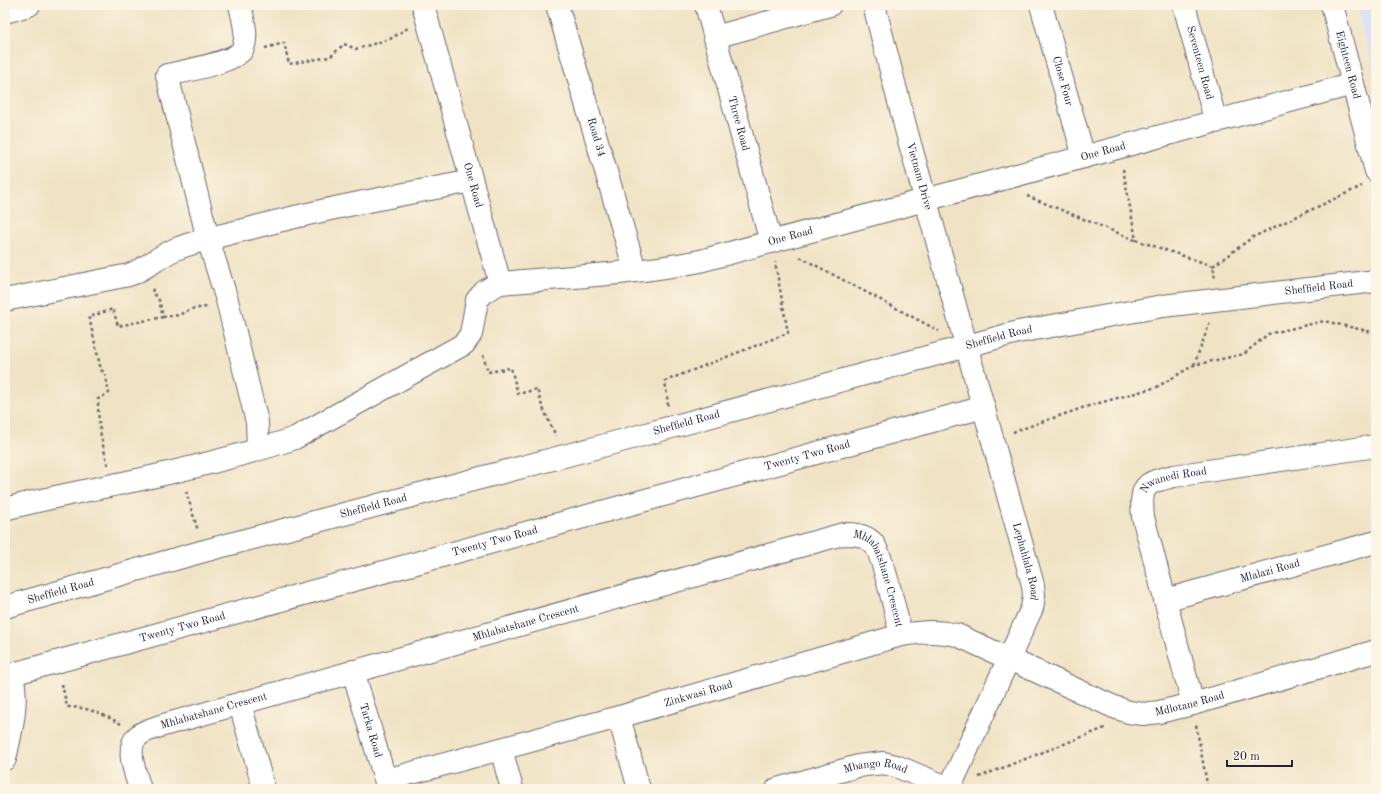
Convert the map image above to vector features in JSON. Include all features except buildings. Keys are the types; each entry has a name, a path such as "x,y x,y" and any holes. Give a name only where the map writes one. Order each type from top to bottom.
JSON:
{"street":[{"path":"5,12 29,5"},
{"path":"240,5 243,19 243,46 237,56 232,59 167,75 208,239 227,300 257,422 258,449"},
{"name":"Road 34","path":"557,5 635,270"},
{"name":"Three Road","path":"706,5 771,242"},
{"path":"715,37 830,5"},
{"name":"Vietnam Drive","path":"874,5 967,346"},
{"name":"Close Four","path":"1041,5 1084,158"},
{"name":"Seventeen Road","path":"1184,5 1216,122"},
{"name":"Eighteen Road","path":"1332,5 1353,84 1372,177"},
{"name":"One Road","path":"425,14 500,283 635,270 693,262 1084,158 1353,84"},
{"path":"5,300 129,275 146,267 158,258 176,249 208,239 348,204 472,181"},
{"name":"Sheffield Road","path":"5,607 204,551 563,456 1018,332 1163,306 1376,281"},
{"path":"5,509 59,495 178,470 295,438 464,344 471,334 477,300 485,291 500,283"},
{"name":"Lephahlala Road","path":"949,789 1032,608 1034,596 1029,568 967,346"},
{"name":"Twenty Two Road","path":"8,676 984,406"},
{"name":"Nwanedi Road","path":"1193,704 1143,517 1143,494 1147,486 1156,480 1174,476 1376,446"},
{"name":"Mhlabatshane Crescent","path":"137,737 160,726 843,534 856,534 866,537 873,542 878,551 901,635"},
{"name":"Mlalazi Road","path":"1165,600 1376,542"},
{"name":"Zinkwasi Road","path":"387,784 501,749 619,717 901,635 928,631 957,635 1008,658"},
{"name":"Mdlotane Road","path":"1008,658 1114,707 1129,712 1143,714 1193,704 1376,651"},
{"name":"Tarka Road","path":"353,671 387,784"},
{"path":"5,759 13,717 15,697 14,684 8,676"},
{"path":"240,704 264,789"},
{"path":"619,717 639,789"},
{"path":"137,737 131,756 140,789"},
{"path":"501,749 512,789"},
{"name":"Mbango Road","path":"777,789 858,766 884,763 896,766 949,789"}],"path":[{"path":"243,46 261,49 284,43 289,64 330,57 344,44 356,49 390,39 408,28 425,14"},
{"path":"1123,166 1136,240"},
{"path":"1016,176 1023,194 1136,240 1213,266"},
{"path":"1213,266 1253,237 1372,177"},
{"path":"771,242 967,346"},
{"path":"661,406 668,404 665,381 788,333 771,242"},
{"path":"1194,365 1218,300 1213,266"},
{"path":"146,267 153,292 159,300 163,317"},
{"path":"113,484 100,434 98,418 98,399 109,393 108,383 105,373 101,370 89,317 113,309 118,326 179,315 191,309 202,308 227,300"},
{"path":"993,439 1085,407 1157,387 1194,365 1244,354 1268,334 1324,321 1376,333"},
{"path":"471,334 482,352 488,372 511,368 518,394 537,389 542,406 555,431 563,456"},
{"path":"178,470 187,494 204,551"},
{"path":"57,662 67,707 80,707 96,711 122,725 137,737"},
{"path":"1193,704 1208,789"},
{"path":"949,789 1106,728"},
{"path":"5,786 16,789"}],"shaded area":[{"path":"1356,5 1376,5 1376,78"}]}
